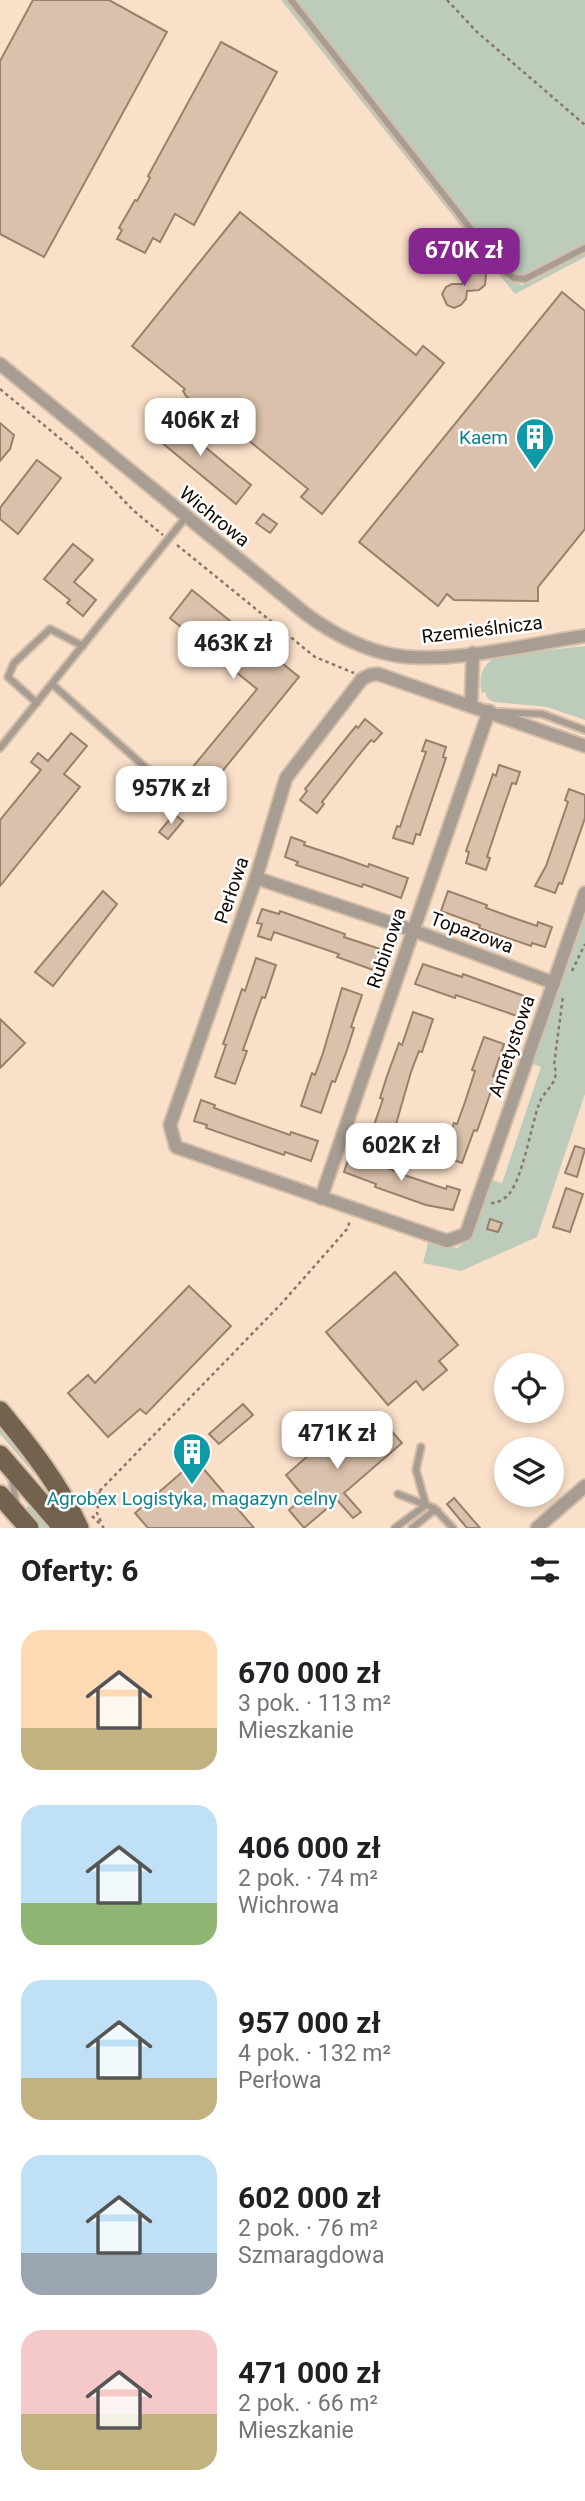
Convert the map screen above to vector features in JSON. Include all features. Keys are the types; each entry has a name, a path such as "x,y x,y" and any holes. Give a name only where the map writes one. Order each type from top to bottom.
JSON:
{"main road":[{"path":"0,1411 53,1481 79,1528"},
{"path":"4,1460 63,1528"},
{"path":"7,1494 24,1523"}],"street":[{"name":"Wichrowa","path":"0,364 306,614 344,639"},
{"name":"Rzemieślnicza","path":"344,639 393,655 439,657 585,636"},
{"path":"471,705 473,653"},
{"path":"362,679 378,674 585,746"},
{"name":"Perłowa","path":"321,1198 176,1147 170,1125 256,878 286,778 362,679"},
{"name":"Rubinowa","path":"321,1198 489,711"},
{"name":"Topazowa","path":"256,878 412,930 559,986"},
{"name":"Ametystowa","path":"321,1198 447,1241 466,1234 559,986 585,892"},
{"path":"537,1528 585,1486"}],"lane":[{"path":"290,0 503,270 514,278 525,279 585,248"},
{"path":"0,748 186,517"},
{"path":"37,703 8,677 14,663 50,629 83,646"},
{"path":"52,684 164,784"},
{"path":"489,711 542,714 585,730"},
{"path":"421,1447 416,1470 426,1505"},
{"path":"4,1460 7,1494"},
{"path":"0,1488 7,1494 40,1502"},
{"path":"398,1494 438,1511 453,1528"},
{"path":"395,1528 426,1505"},
{"path":"412,1528 432,1512 438,1511"}],"path":[{"path":"447,0 477,32 585,125"},
{"path":"0,389 79,454 134,511 315,657 344,667 362,679"},
{"path":"568,980 585,944"},
{"path":"477,1200 496,1203 509,1195 521,1169 542,1095 555,1081 559,986"},
{"path":"103,1526 83,1508 281,1304 348,1228 349,1214"},
{"path":"100,1491 97,1513 103,1526"}],"green space":[{"path":"281,0 286,0 507,280 522,285 529,283 585,253 585,257 515,294"},
{"path":"294,0 585,0 585,245 527,274 517,274 507,269"},
{"path":"585,646 585,720 547,707 494,702 488,699 485,692 482,693 480,681 483,671 489,662 498,656"},
{"path":"585,917 585,1094 537,1237 461,1271 423,1263 428,1243 457,1248 471,1238 492,1180 502,1183 541,1067 533,1064"},
{"path":"0,1416 68,1513 0,1434"},
{"path":"27,1506 34,1506 53,1528 38,1528 27,1511"}],"building":[{"path":"33,0 109,0 167,32 44,257 0,234 0,61"},
{"path":"221,42 277,72 194,225 175,214 160,242 153,238 145,253 117,239 122,230 119,228 150,178 148,176"},
{"path":"240,212 416,355 423,346 444,363 322,514 301,497 308,489 203,403 201,406 196,404 186,396 183,391 185,389 132,346"},
{"path":"477,267 486,274 485,285 479,290 467,291 466,299 461,305 454,308 447,305 442,294 446,287 462,284 467,270"},
{"path":"562,292 585,311 585,529 538,587 538,601 454,600 447,594 438,606 359,542"},
{"path":"164,413 251,485 236,504 149,432"},
{"path":"0,423 14,435 10,449 0,461"},
{"path":"37,460 61,478 18,534 0,519 0,508"},
{"path":"263,514 277,524 270,533 256,523"},
{"path":"73,544 93,560 74,582 96,600 83,616 67,603 70,600 44,579"},
{"path":"192,590 299,677 207,790 187,774 257,689 170,618"},
{"path":"365,719 382,733 374,742 371,740 357,757 322,802 324,804 317,813 300,800 307,791 305,789 356,726 358,728"},
{"path":"71,733 87,746 64,774 80,787 0,886 0,820 41,770 31,762 38,753 48,761"},
{"path":"426,740 446,747 443,757 446,758 420,835 416,834 413,844 393,838 397,826 400,827 426,752 422,751"},
{"path":"499,765 520,772 516,784 512,783 487,857 490,858 486,870 466,863 469,852 466,851 493,774 496,776"},
{"path":"569,789 585,795 585,818 562,884 559,883 555,893 535,886 546,866 568,802 565,800"},
{"path":"174,814 183,821 168,839 159,832"},
{"path":"291,837 305,842 304,845 408,878 401,898 296,865 298,862 285,857"},
{"path":"103,891 117,904 53,986 35,972"},
{"path":"448,891 537,926 538,922 552,927 545,947 532,943 531,946 479,928 480,925 441,911"},
{"path":"262,909 279,914 280,911 383,950 376,971 337,957 339,954 274,932 271,940 258,936 262,924 257,923"},
{"path":"256,958 276,965 243,1050 247,1051 235,1084 215,1077 226,1045 223,1044"},
{"path":"423,964 462,977 463,974 527,997 523,1018 415,984"},
{"path":"342,988 362,995 351,1027 354,1028 347,1050 321,1113 301,1106 312,1073 315,1075 323,1053"},
{"path":"413,1012 433,1019 422,1052 419,1051 411,1072 392,1138 372,1131 383,1099 380,1098 387,1076 399,1043 402,1045"},
{"path":"0,1019 25,1043 0,1068"},
{"path":"484,1037 504,1044 481,1120 477,1131 474,1130 462,1163 442,1156 465,1102 475,1071 472,1070"},
{"path":"201,1100 215,1105 214,1108 290,1135 291,1132 318,1141 311,1161 285,1152 284,1155 206,1128 207,1125 194,1121"},
{"path":"575,1146 585,1149 577,1177 565,1173"},
{"path":"351,1152 383,1163 382,1166 407,1176 446,1189 447,1186 460,1190 453,1210 426,1205 375,1187 376,1184 344,1172"},
{"path":"566,1188 583,1194 570,1232 553,1227"},
{"path":"490,1219 502,1223 498,1232 487,1229"},
{"path":"395,1272 458,1345 439,1361 447,1370 423,1390 416,1381 388,1405 326,1332"},
{"path":"189,1286 231,1326 146,1414 140,1409 108,1437 68,1393 88,1375 95,1383"},
{"path":"243,1404 253,1415 219,1444 209,1434"},
{"path":"348,1421 367,1443 386,1425 402,1443 344,1493 361,1512 353,1518 337,1500 304,1528 289,1510 304,1497 286,1475"},
{"name":"Agrobex Logistyka, magazyn celny","path":"196,1460 254,1528 148,1528 135,1513"},
{"path":"454,1498 480,1528 467,1528 447,1504"}],"place":[{"name":"Kaem","path":"535,471"},
{"name":"Agrobex Logistyka, magazyn celny","path":"192,1486"}]}
